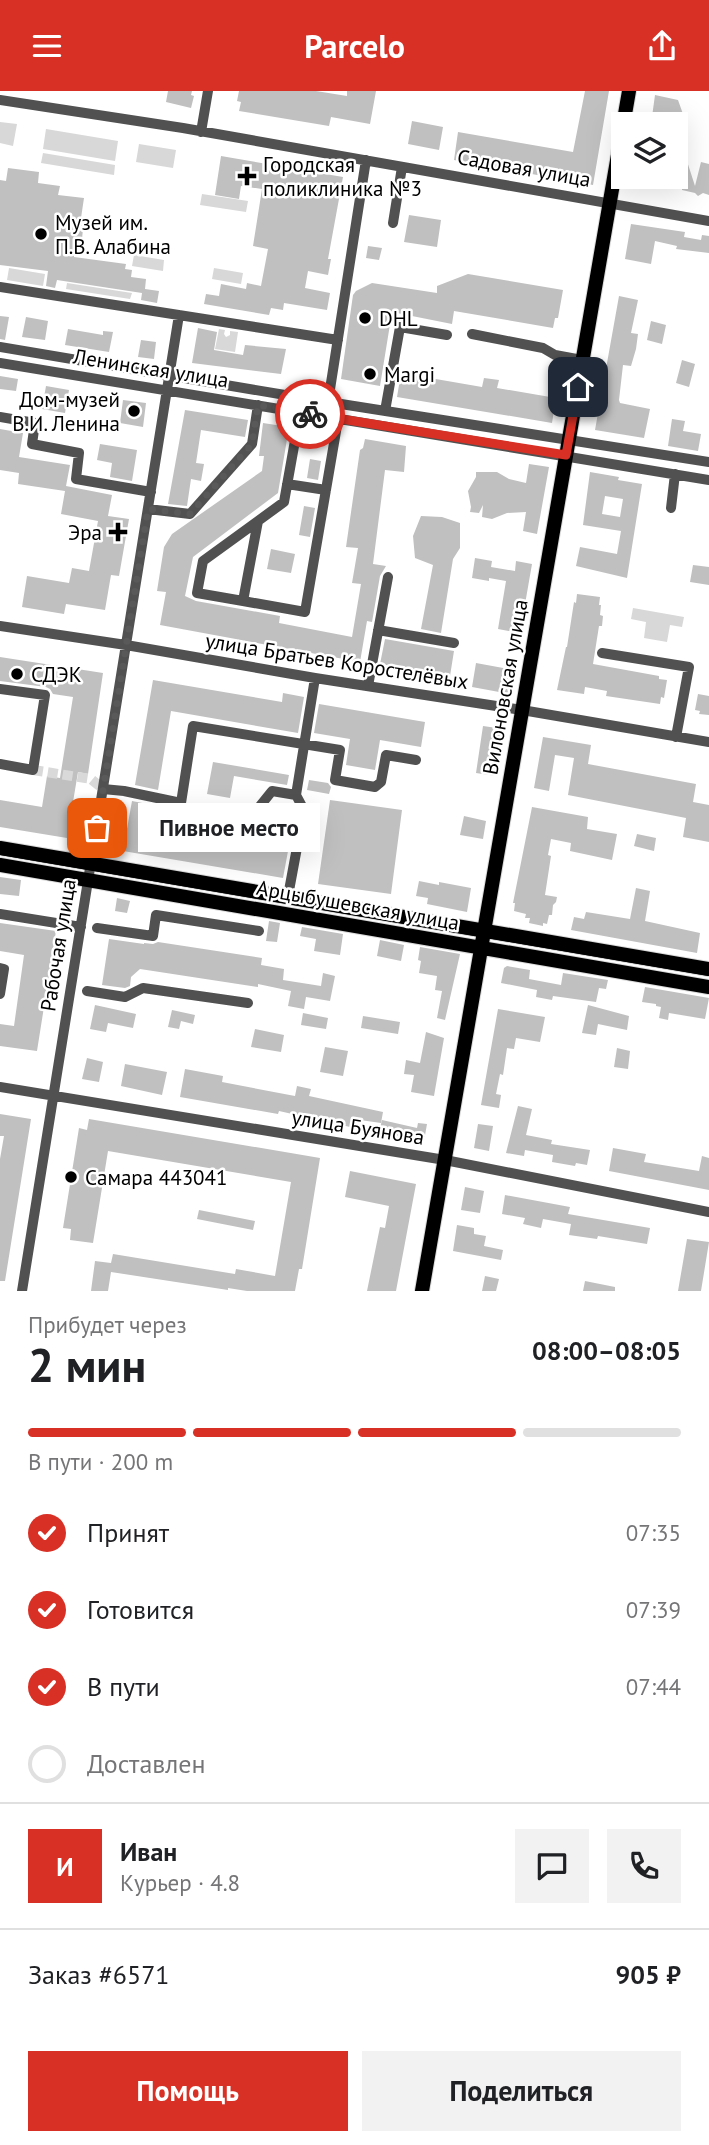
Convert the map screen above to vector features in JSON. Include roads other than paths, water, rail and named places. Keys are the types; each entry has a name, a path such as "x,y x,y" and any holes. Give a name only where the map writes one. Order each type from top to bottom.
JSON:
{"main road":[{"name":"Вилоновская улица","path":"422,1291 629,91"},
{"name":"Арцыбушевская улица","path":"0,848 709,969"},
{"name":"Арцыбушевская улица","path":"0,865 709,987"}],"street":[{"path":"201,132 208,91"},
{"name":"Садовая улица","path":"0,100 366,160 709,221"},
{"path":"328,402 366,160"},
{"path":"393,223 402,167"},
{"path":"0,287 338,340"},
{"name":"Рабочая улица","path":"22,1291 179,315"},
{"path":"385,411 401,327 447,335"},
{"path":"472,334 543,348 555,355 582,360"},
{"name":"Ленинская улица","path":"0,348 709,462"},
{"path":"70,374 72,359"},
{"name":"Ленинская улица","path":"0,363 709,480"},
{"path":"303,398 284,502 203,561 197,593 305,612 341,404"},
{"path":"148,509 190,514 252,444 258,405"},
{"path":"0,417 36,423 32,444 79,453 76,479 151,492"},
{"path":"422,432 424,417"},
{"path":"441,435 443,421"},
{"path":"671,509 675,474"},
{"path":"287,484 326,490"},
{"path":"243,601 258,521"},
{"path":"368,686 388,577"},
{"name":"улица Братьев Коростелёвых","path":"0,626 709,742"},
{"path":"379,630 454,643"},
{"path":"602,653 689,667 676,737"},
{"path":"288,896 304,810 296,795 315,678"},
{"path":"0,689 45,695 33,770 0,764"},
{"path":"296,795 272,791 240,831 179,823 193,726 340,750 335,780 375,787 381,782 386,755 416,760"},
{"path":"103,789 181,803"},
{"path":"172,917 175,895"},
{"path":"238,927 242,907"},
{"path":"0,914 81,927"},
{"path":"97,927 153,936 156,915 259,931"},
{"path":"0,968 4,969 0,995"},
{"path":"88,991 125,997 143,988 248,1003"},
{"name":"улица Буянова","path":"0,1087 444,1160 709,1212"}],"tunnel":[{"path":"33,770 91,779 103,789"}],"tram line":[{"path":"0,854 709,975"}],"place":[{"name":"Городская поликлиника №3","path":"247,176"},
{"name":"Музей им. П.В. Алабина","path":"41,234"},
{"name":"DHL","path":"365,318"},
{"name":"Margi","path":"370,374"},
{"name":"Дом-музей В.И. Ленина","path":"134,411"},
{"name":"Эра","path":"118,532"},
{"name":"СДЭК","path":"17,674"},
{"name":"Пивное место","path":"97,828"},
{"name":"Самара 443041","path":"71,1177"}]}
